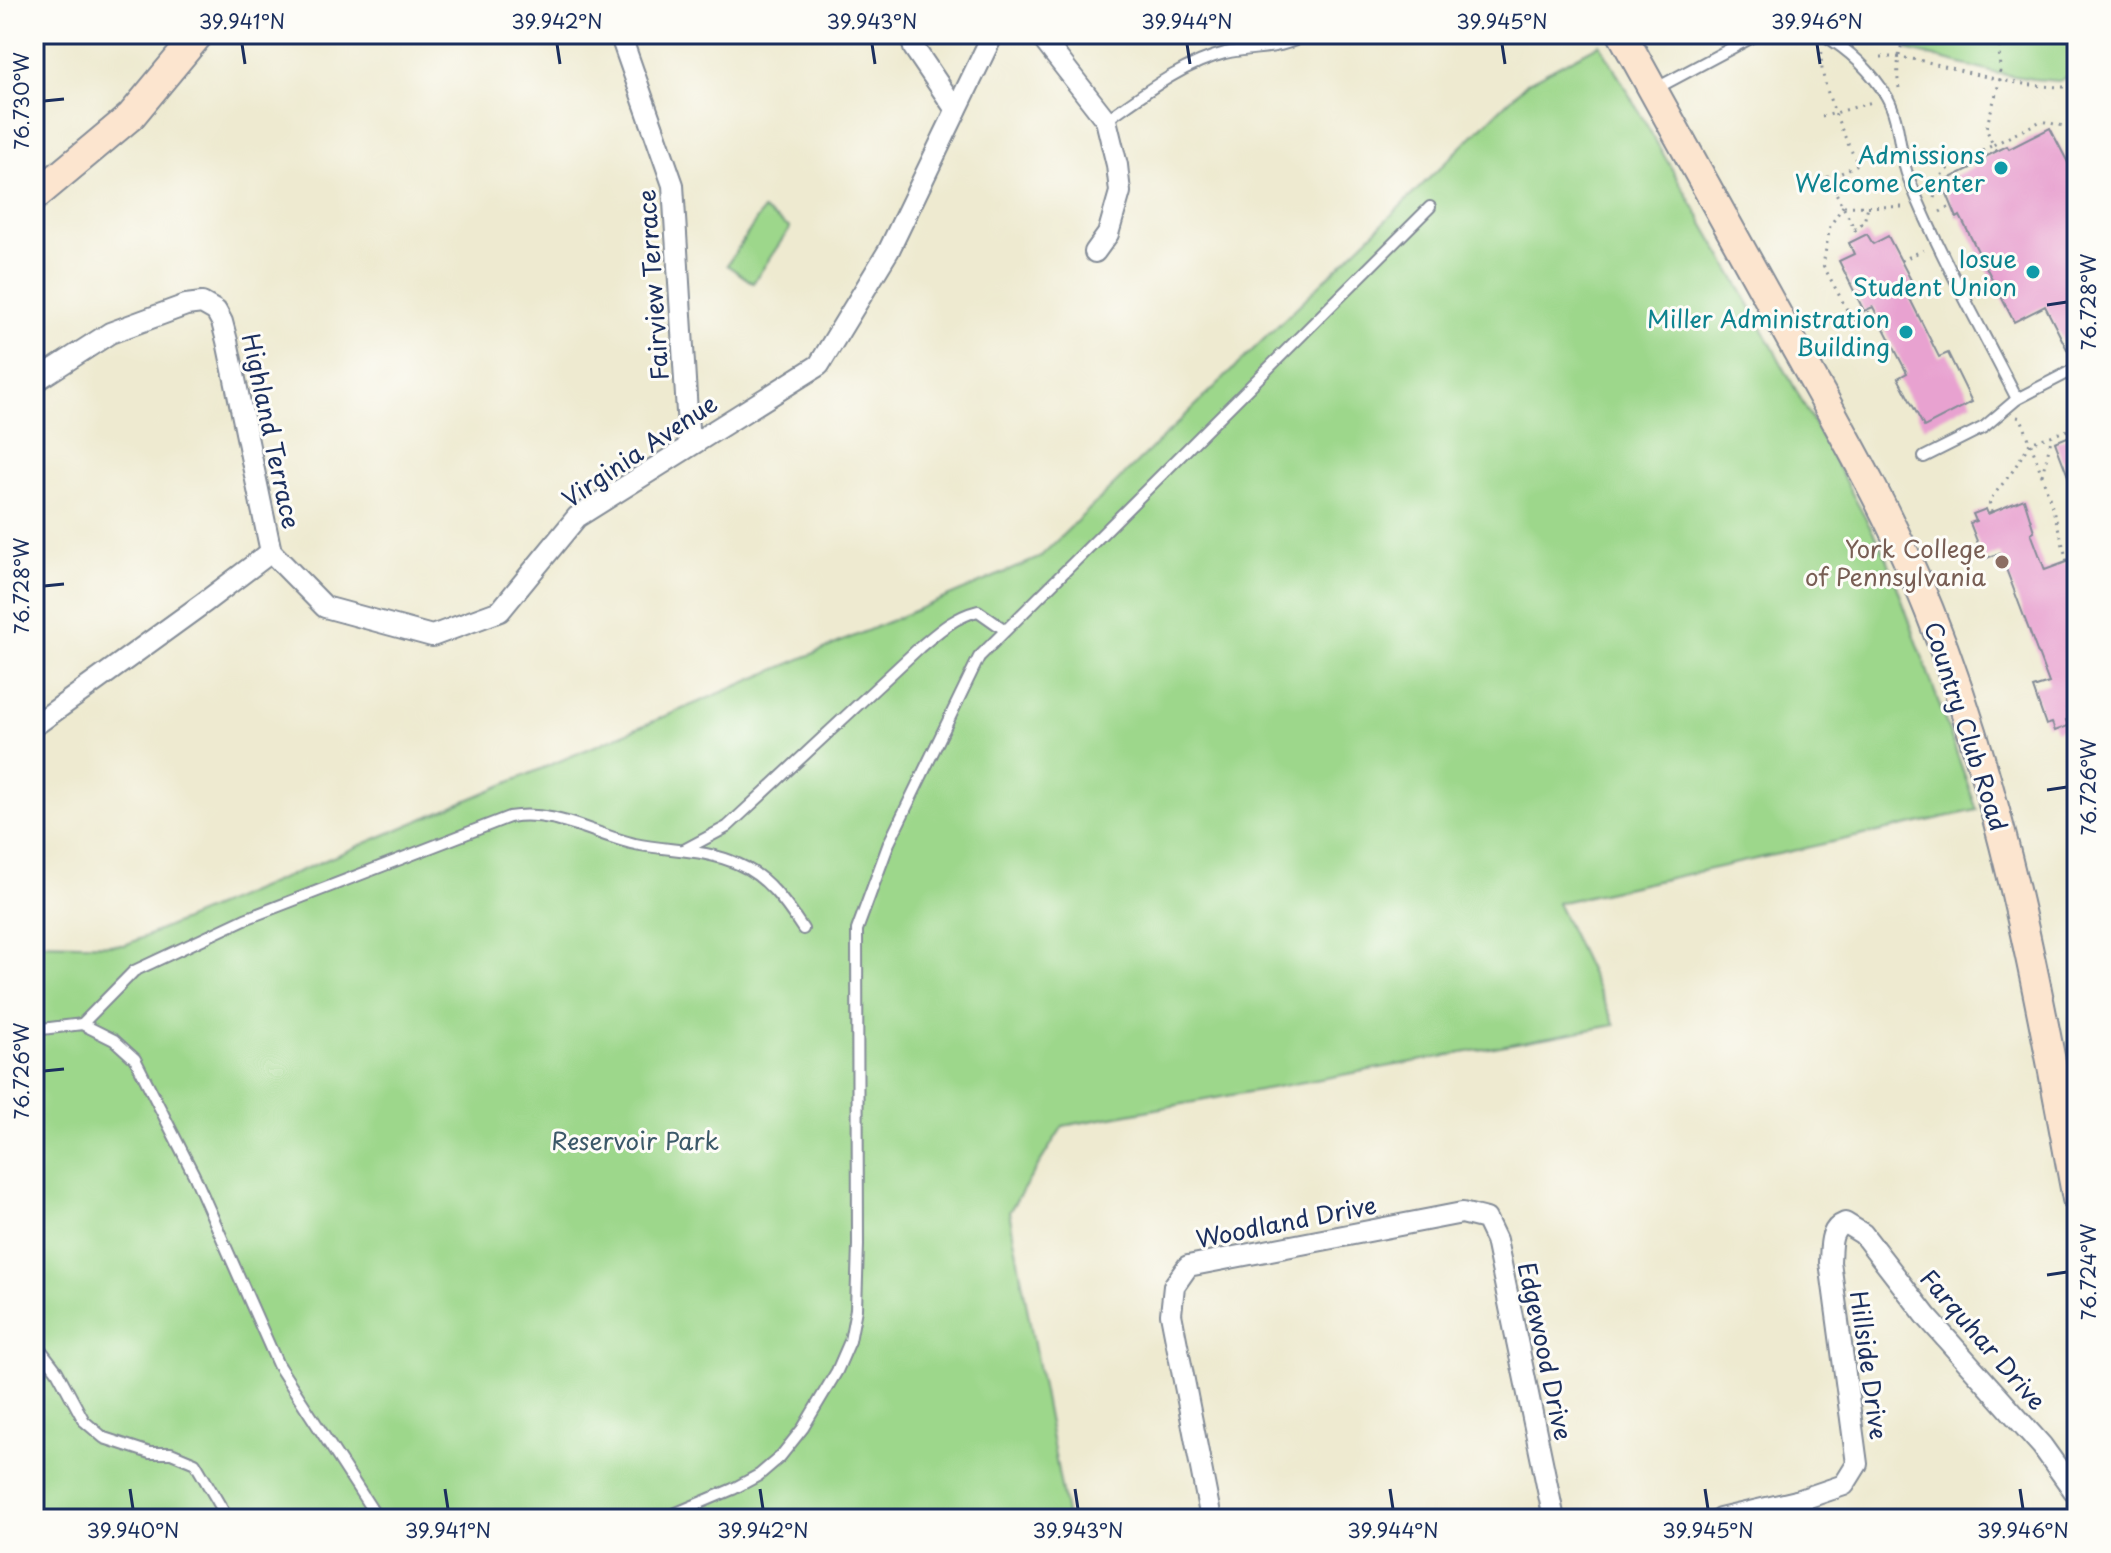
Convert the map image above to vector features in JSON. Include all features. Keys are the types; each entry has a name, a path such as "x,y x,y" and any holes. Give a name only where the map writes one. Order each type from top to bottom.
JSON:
{"main road":[{"path":"34,197 131,116 199,34"},
{"name":"Country Club Road","path":"1622,34 1833,415 1928,608 1967,713 1997,812 2040,1005 2077,1199"}],"street":[{"name":"Fairview Terrace","path":"620,34 673,185 689,445"},
{"path":"910,34 914,48 956,110"},
{"name":"Virginia Avenue","path":"271,552 325,607 432,636 500,611 577,517 819,365 889,250 993,34"},
{"path":"1039,34 1106,120 1120,192 1108,234 1095,252"},
{"name":"Highland Terrace","path":"34,382 110,333 186,305 202,303 216,311 222,322 271,552"},
{"path":"34,726 271,552"},
{"name":"Woodland Drive","path":"1211,1519 1171,1314 1174,1286 1188,1266 1462,1213"},
{"name":"Edgewood Drive","path":"1462,1213 1486,1219 1496,1240 1554,1519"},
{"name":"Farquhar Drive","path":"1845,1223 1863,1234 1927,1317 2042,1446 2077,1495"},
{"name":"Hillside Drive","path":"1720,1519 1802,1510 1844,1485 1857,1464 1830,1262 1833,1234 1837,1226 1845,1223"}],"lane":[{"path":"1106,120 1199,62 1224,53 1278,47 1308,34"},
{"path":"1654,90 1758,34"},
{"path":"1822,34 1855,57 1890,103 1910,183 2017,399"},
{"path":"662,1519 733,1489 759,1475 780,1457 803,1428 850,1341 856,1309 858,1245 857,930 889,843 979,657 1430,207"},
{"path":"1924,457 1984,427 2017,399 2077,368"},
{"path":"682,851 727,827 945,626 963,615 978,611 1005,630"},
{"path":"82,1024 134,971 245,919 509,817 529,813 554,817 633,843 708,854 739,864 785,901 803,929"},
{"path":"34,1030 82,1024 114,1040 135,1059 194,1175 278,1365 378,1519"},
{"path":"34,1341 57,1371 84,1421 104,1438 150,1453 171,1453 195,1463 228,1519"}],"path":[{"path":"1886,34 1903,39"},
{"path":"1903,97 1898,86 1898,72 1903,39 1907,34"},
{"path":"1997,151 1986,128 2000,80 1999,34"},
{"path":"2073,34 2077,39"},
{"path":"2000,42 2015,41 2020,35"},
{"path":"1825,49 1820,54 1835,114 1858,164 1841,173 1836,193"},
{"path":"1881,57 1922,58 2029,85 2077,87"},
{"path":"1892,80 1898,72"},
{"path":"1822,117 1871,103 1876,96"},
{"path":"1926,186 1933,200 1943,172 2041,121 2077,129"},
{"path":"1827,176 1856,231 1864,222 1868,206"},
{"path":"1842,206 1908,208"},
{"path":"1842,206 1830,226 1823,265 1853,321 1872,311 1870,308"},
{"path":"1937,214 1951,206"},
{"path":"1901,261 1927,248"},
{"path":"2071,392 2077,391"},
{"path":"2017,417 2021,418 2030,443 2060,530 2067,562"},
{"path":"1992,512 1989,501 2030,443 2077,427"},
{"path":"2041,477 2052,436"}],"green space":[{"path":"1897,34 2077,34 2077,71 2059,81 1995,73 1907,50 1909,37"},
{"name":"Reservoir Park","path":"1600,44 1746,298 1887,558 1977,810 1557,903 1615,1025 1063,1126 1009,1212 1067,1519 34,1519 34,943 125,945 1039,558 1528,82"},
{"path":"763,210 790,228 753,283 727,265"}],"building":[{"name":"Iosue Student Union","path":"2050,128 2077,180 2077,360 2073,361 2045,306 2014,322 1960,216 1957,218 1942,182 1985,161 1983,158 2007,146 2009,149"},
{"name":"Miller Administration Building","path":"1867,234 1873,244 1888,236 1913,284 1905,289 1939,357 1948,353 1972,402 1924,427 1898,378 1907,373 1873,307 1864,311 1839,261 1854,254 1849,243"},
{"path":"2077,433 2077,497 2076,497 2055,442"},
{"path":"2024,499 2034,531 2031,533 2045,570 2077,558 2077,716 2066,720 2068,726 2055,731 2052,723 2046,725 2033,688 2049,683 2000,553 1984,559 1970,523 1976,521 1973,514 1986,509 1988,514"}],"place":[{"name":"Admissions Welcome Center","path":"2001,168"},
{"name":"Iosue Student Union","path":"2033,272"},
{"name":"Miller Administration Building","path":"1906,332"},
{"name":"York College of Pennsylvania","path":"2002,562"}]}
